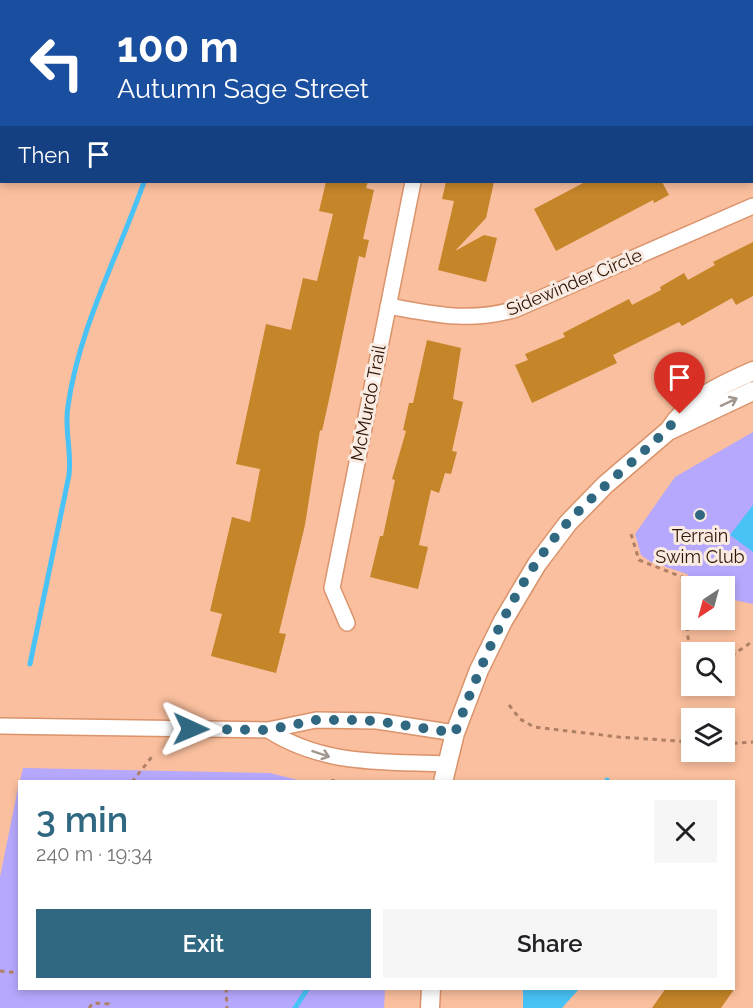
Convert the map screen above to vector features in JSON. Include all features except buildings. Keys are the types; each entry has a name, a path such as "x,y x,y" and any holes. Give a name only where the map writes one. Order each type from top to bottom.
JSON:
{"street":[{"name":"McMurdo Trail","path":"346,623 332,588 413,183"},
{"name":"Sidewinder Circle","path":"388,306 450,317 496,315 516,309 753,206"},
{"path":"268,730 288,743 330,758 444,773 455,733 479,670 503,621 537,564 568,523 605,485 668,431 680,414 702,398 753,371"},
{"path":"668,431 753,392"},
{"path":"0,726 268,730 316,720 347,720 377,721 455,733"},
{"path":"430,1008 431,990"}],"path":[{"path":"631,534 639,560 681,577"},
{"path":"735,653 753,641"},
{"path":"509,705 520,719 534,727 681,741"},
{"path":"735,743 753,742"},
{"path":"134,780 154,754"},
{"path":"0,971 18,973"},
{"path":"226,990 227,1008"},
{"path":"89,1008 93,1003 109,1004 110,1008"}],"shaded area":[{"name":"Terrain Swim Club","path":"753,432 753,604 735,600 735,576 688,576 651,562 641,555 635,534 675,477"},
{"path":"23,768 270,773 298,780 20,780"},
{"path":"18,788 18,990 385,990 384,1008 0,1008 0,877"}],"water":[{"path":"753,505 753,552 730,535"},
{"path":"523,990 578,990 562,1008 523,1008"}],"waterway":[{"path":"30,664 69,475 67,415 73,377 100,292 144,183"},
{"path":"295,1008 307,990"}],"place":[{"name":"Terrain Swim Club","path":"700,515"}],"route":[{"path":"191,729 268,730 316,720 357,720 412,725 455,733 479,670 503,621 537,564 568,523 605,485 668,431 680,414"}]}
